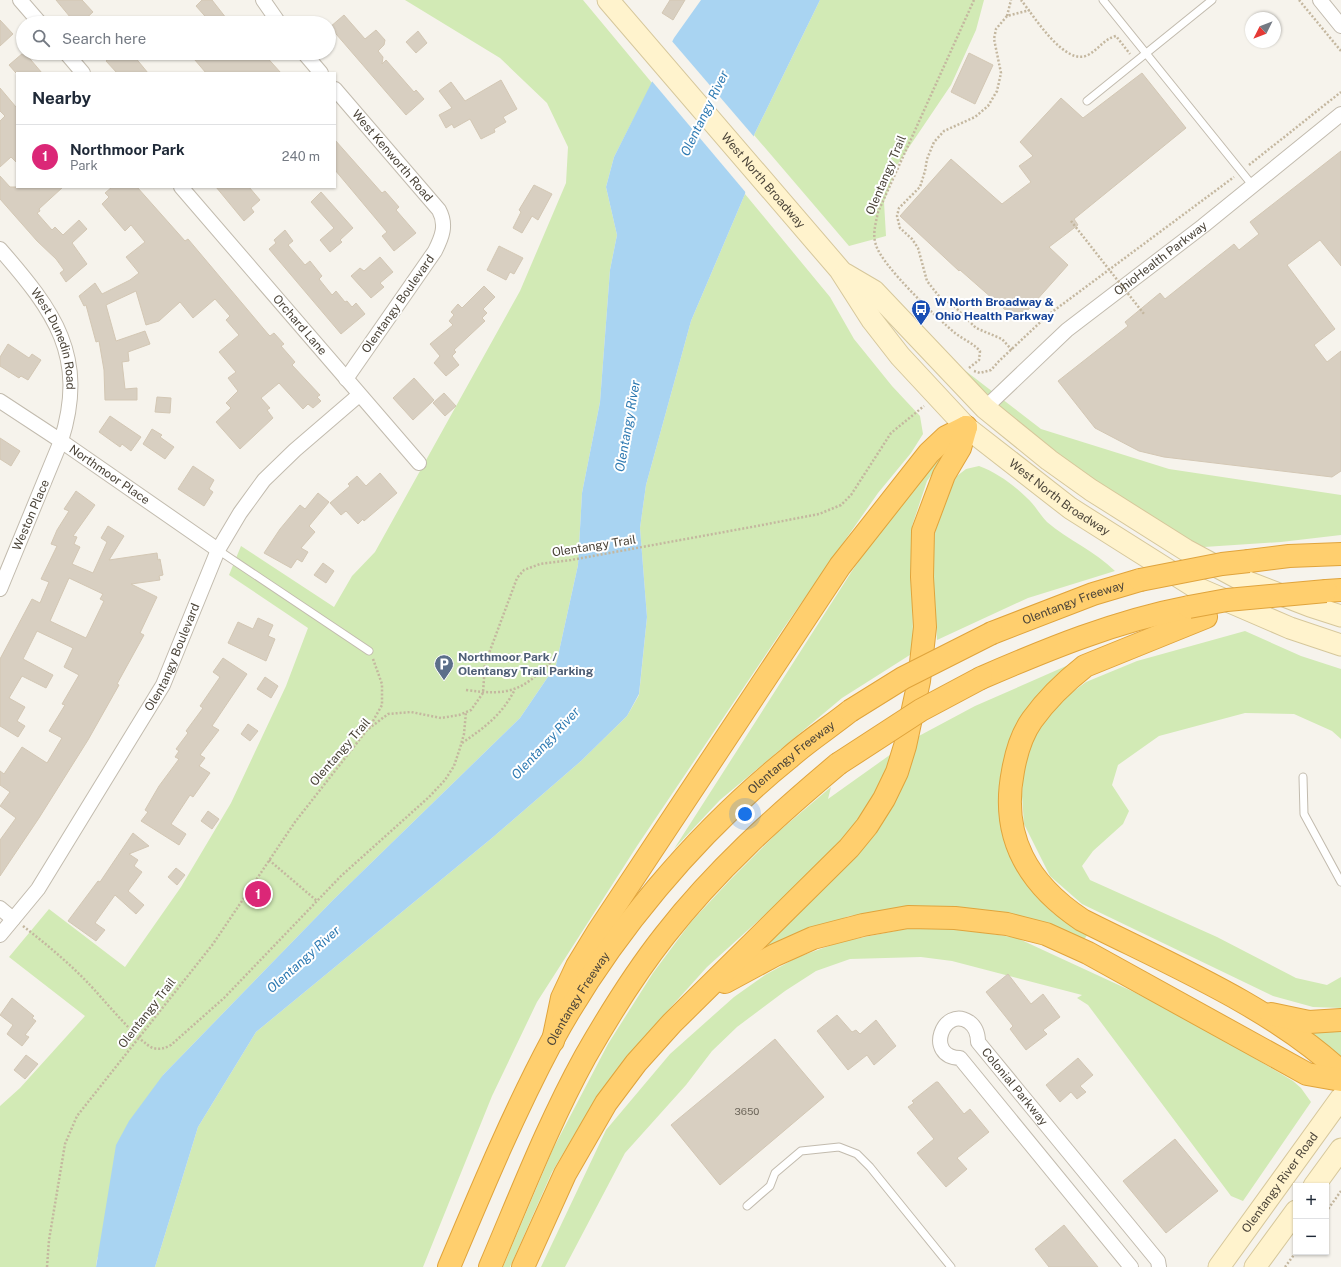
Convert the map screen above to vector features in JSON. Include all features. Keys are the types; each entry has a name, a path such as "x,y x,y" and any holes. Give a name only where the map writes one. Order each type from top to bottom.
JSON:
{"highway":[{"path":"523,1267 565,1174 606,1103 636,1063 672,1023 849,848 867,826 884,799 897,772 905,746 919,681 925,627 922,577 923,531 944,475 960,448 966,427"},
{"path":"553,1041 562,998 577,966 651,850 840,566 929,453 946,437 966,427"},
{"name":"Olentangy Freeway","path":"449,1267 502,1142 553,1041 610,948 667,876 735,806 788,758 850,711 903,678 992,633 1093,594 1140,580 1222,564 1289,556 1341,554"},
{"path":"1333,590 1227,600 1197,612 1086,666 1072,676 1048,700 1031,721 1016,756 1010,784 1010,810 1014,836 1030,872 1041,886 1067,910 1082,920 1254,1009 1320,1052 1341,1072"},
{"path":"490,1267 547,1134 584,1059 640,969 666,934 726,865 785,809 838,764 921,710 981,678 1072,640 1104,629 1197,612"},
{"path":"703,994 775,955 813,938 863,925 908,916 955,918 1000,924 1046,934 1088,953 1307,1074 1341,1080"},
{"path":"1254,1009 1278,1017 1309,1022 1341,1020"}],"main road":[{"name":"West North Broadway","path":"608,0 840,270 872,320 900,356 966,427 1070,508 1195,587 1290,628 1341,645"},
{"name":"West North Broadway","path":"840,270 874,291 985,408 1018,436 1085,485 1186,550 1240,579 1310,606 1341,616"},
{"path":"966,427 985,408"},
{"name":"Olentangy River Road","path":"1219,1267 1341,1098"},
{"path":"1316,1183 1341,1149"},
{"path":"1255,1267 1293,1215"}],"street":[{"path":"20,0 34,16"},
{"path":"264,0 274,16"},
{"path":"1320,0 1341,26"},
{"path":"72,60 82,72"},
{"path":"310,60 320,72"},
{"name":"West Kenworth Road","path":"336,90 432,202 443,218 444,226"},
{"name":"OhioHealth Parkway","path":"985,408 1067,330 1253,186 1341,114"},
{"name":"Orchard Lane","path":"182,188 419,463"},
{"name":"Olentangy Boulevard","path":"346,379 435,251 442,238 444,226"},
{"name":"West Dunedin Road","path":"0,249 32,286 51,316 62,338 68,358 71,388 69,417 61,441"},
{"name":"Olentangy Boulevard","path":"0,936 38,889 163,685 218,550 240,513 264,480 294,450 359,395"},
{"name":"Northmoor Place","path":"0,401 61,441 218,550"},
{"name":"Weston Place","path":"0,589 61,441"},
{"path":"0,908 13,919"},
{"name":"Colonial Parkway","path":"1131,1267 960,1058 952,1057 943,1050 940,1043 940,1035 948,1022 964,1020 974,1026 977,1033 978,1042 1158,1261 1159,1267"}],"lane":[{"path":"1103,0 1253,186"},
{"path":"1087,101 1212,0"},
{"path":"218,550 369,651"},
{"path":"1303,777 1304,814 1341,882"},
{"path":"747,1206 770,1186 775,1173 801,1151 839,1147 855,1153 870,1167 951,1267"}],"path":[{"name":"Olentangy Trail","path":"974,0 878,212 874,230 876,245 893,271 943,323 963,340 974,344 980,351 979,360 969,369 980,373 991,370 1012,350"},
{"path":"1011,0 1007,16 996,28 994,39 1001,73 997,92 988,106 975,117 944,131 934,142 927,159 920,187 899,208 897,216 900,228 912,239 918,248 927,281 938,295 954,306 976,328 1002,339 1012,350 1048,315 1066,300 1241,172 1341,92"},
{"path":"1022,0 1059,47 1071,55 1078,57 1088,55 1108,38 1116,36 1136,62"},
{"path":"1299,0 1341,51"},
{"path":"1007,16 1030,10"},
{"path":"1071,221 1144,314"},
{"name":"Olentangy Trail","path":"47,1267 49,1240 65,1144 77,1116 213,944 269,860 319,790 367,730 388,714 411,712 441,718 472,710 483,693 485,664 517,578 524,570 540,564 688,540 819,514 842,505 851,495 891,433 920,410"},
{"path":"367,730 382,705 382,684 369,651"},
{"path":"466,690 492,694 515,690 538,675 552,661"},
{"path":"462,743 495,719 504,709 515,690"},
{"path":"13,919 50,948 87,982 139,1037 153,1048 163,1049 171,1045 224,998 317,901 384,837 429,798 454,766 462,743 466,712"},
{"path":"269,860 317,901"},
{"path":"1329,1208 1341,1191"},
{"path":"1285,1267 1294,1255"}],"green space":[{"path":"405,0 583,0 652,83 614,157 606,187 617,235 610,270 600,402 582,493 578,565 556,665 520,718 333,900 163,1075 97,1259 96,1267 0,1267 0,1106 20,1088 85,1016 9,957 49,909 125,967 181,887 231,803 286,686 308,628 229,575 241,546 334,607 352,576 375,552 520,291 566,183 568,147 547,103 500,58"},
{"path":"820,0 984,0 976,30 951,85 897,165 884,202 886,236 849,246 754,135"},
{"path":"745,194 830,297 854,339 892,386 920,416 923,434 911,453 878,493 783,629 637,846 537,1002 492,1096 423,1267 155,1267 198,1127 256,1032 492,838 581,761 627,716 639,695 647,617 640,528 646,485 691,321"},
{"path":"941,352 1041,429 1169,469 1341,495 1341,535 1281,542 1204,547 1165,527 1107,490 995,407"},
{"path":"939,456 942,460 927,481 912,526 913,653 842,698 720,800 674,849 852,571 907,492"},
{"path":"979,466 998,475 1011,484 1030,501 1047,522 1099,557 1115,571 1028,598 937,640 932,557 936,526 947,494 957,476 966,469"},
{"path":"1245,631 1301,656 1341,669 1341,739 1332,731 1294,714 1245,713 1159,736 1118,765 1112,785 1129,811 1123,824 1093,851 1082,866 1090,880 1217,937 1296,978 1327,985 1341,977 1341,1008 1313,1007 1273,996 1082,904 1050,876 1024,824 1022,796 1023,772 1032,742 1047,716 1062,700 1086,682 1137,661"},
{"path":"1073,663 1009,748 1000,782 1001,812 1024,879 1053,913 1088,934 1083,941 921,907 849,916 791,938 755,957 802,905 917,737 975,706"},
{"path":"894,752 884,780 863,814 833,853 707,967 653,1027 591,1107 552,1172 510,1267 503,1267 553,1149 608,1044 653,973 691,922 778,832 831,787 828,799"},
{"path":"920,926 975,931 1017,938 1136,993 1197,1024 1293,1081 1301,1088 1311,1102 1243,1201 1231,1196 1088,1005 1077,998 1082,995 952,961 921,957 850,959 816,971 785,991 737,1027 712,1051 686,1085 625,1153 565,1267 541,1267 606,1130 670,1054 734,997 765,975 798,957 840,942"},
{"path":"1297,1028 1341,1029 1341,1057"}],"water":[{"name":"Olentangy River","path":"701,0 820,0 754,135 745,194 691,321 646,485 640,528 647,617 639,694 627,716 581,761 492,838 256,1032 198,1127 155,1267 96,1267 116,1145 129,1121 163,1075 333,900 520,718 556,665 578,565 582,493 600,402 610,270 617,235 606,187 614,157 674,38"}],"pier":[{"path":"671,40 756,139 747,194 651,80"}],"building":[{"path":"56,0 82,0 93,12 89,16 69,16"},
{"path":"202,0 212,0 225,16 205,16 196,6"},
{"path":"670,0 685,0 673,20 662,13"},
{"path":"344,15 365,39 376,30 385,40 384,45 378,51 383,57 382,64 386,60 414,92 416,90 424,99 406,115 336,34 336,22"},
{"path":"0,20 13,34 0,46"},
{"path":"418,31 427,43 416,53 406,42"},
{"path":"969,53 993,65 975,104 951,92"},
{"path":"16,59 31,60 41,72 16,73 9,65"},
{"path":"137,60 147,72 116,72 106,61"},
{"path":"195,60 269,60 280,72 205,72"},
{"path":"1142,73 1186,128 1074,219 1078,225 1049,247 1068,265 1018,321 960,270 959,271 900,216 951,159 1002,204 1031,182 1019,166 1033,156 1020,142 1061,98 1083,118"},
{"path":"501,80 517,109 503,117 506,122 494,129 495,132 481,139 470,119 454,128 452,124 446,128 439,115 452,108 439,91 451,82 465,101"},
{"path":"0,88 16,107 16,162 11,157 0,167 0,121 5,116 0,111"},
{"path":"336,141 382,193 385,191 399,207 396,210 416,233 394,251 382,236 387,232 336,171"},
{"path":"1341,151 1341,266 1320,240 1287,265 1335,329 1314,345 1327,362 1341,351 1341,471 1332,477 1164,457 1139,451 1095,428 1058,381 1128,326 1125,322 1160,293 1165,299 1234,244 1239,250 1259,234 1250,222"},
{"path":"0,176 10,187 62,188 39,209 40,211 37,213 52,230 55,227 63,235 79,220 87,229 72,243 87,264 66,282 60,273 64,270 56,259 37,241 0,199"},
{"path":"534,185 552,194 538,220 532,216 522,233 513,228 521,212 519,210"},
{"path":"111,188 138,188 185,241 188,239 268,334 270,336 274,333 284,344 281,346 295,362 292,365 320,395 317,397 321,401 313,408 308,404 303,409 279,383 261,398 270,408 267,410 273,418 240,449 216,422 231,408 226,403 238,391 228,378 236,372 219,352 239,335 226,320 230,316 215,299 193,318 180,302 159,321 146,325 136,291 106,305 116,341 145,331 150,344 128,352 129,361 122,362 125,389 137,388 137,400 105,400 104,370 99,341 96,342 86,305 84,306 79,296 95,283 102,294 130,280 139,273 126,257 145,242 131,225 125,231 102,204 109,197 105,193"},
{"path":"217,188 250,188 260,200 251,208 254,212 244,221"},
{"path":"321,192 353,228 340,240 342,242 330,252 320,240 334,228 311,202"},
{"path":"285,230 293,241 288,245 305,265 310,261 322,276 319,279 332,295 336,291 345,302 347,301 352,307 356,303 365,314 341,334 269,249 276,243 274,240"},
{"path":"499,246 523,258 514,274 510,272 506,280 487,270"},
{"path":"380,257 393,272 380,283 384,287 371,298 351,276 360,268 364,271"},
{"path":"484,286 495,297 483,309 487,313 482,318 485,321 454,350 456,352 452,356 459,365 446,376 434,363 440,356 430,344 453,325 449,321 454,315 451,312 458,304 462,308"},
{"path":"8,344 29,358 32,354 41,360 28,380 21,376 19,378 0,366 0,357"},
{"path":"414,378 434,400 413,420 393,398"},
{"path":"444,393 456,406 445,416 433,403"},
{"path":"157,397 171,398 170,413 155,412"},
{"path":"110,416 141,437 131,451 122,444 120,447 99,432"},
{"path":"152,429 162,435 160,437 174,447 165,459 143,444"},
{"path":"0,438 20,451 11,466 0,459"},
{"path":"193,466 214,480 209,489 213,492 204,506 178,489"},
{"path":"380,473 397,493 364,521 363,519 358,524 346,511 341,515 330,503 350,486 348,484 357,476 366,486"},
{"path":"76,491 95,505 73,536 77,537 74,544 80,547 72,564 93,573 107,542 101,538 108,526 124,536 109,560 157,553 158,560 160,559 163,575 159,576 160,580 131,584 157,597 140,633 144,635 117,684 119,685 88,740 39,818 0,876 0,840 16,818 0,806 10,792 0,785 0,771 4,774 22,747 47,763 62,738 49,731 65,705 62,704 79,675 64,667 73,648 37,631 23,659 53,675 46,688 22,676 9,698 25,707 17,721 25,726 18,737 0,726 0,659 32,599 40,603 49,582 41,579 57,546 51,544 57,530 69,511 64,509","holes":["69,578 103,594 100,599 104,601 86,638 50,621"]},
{"path":"318,493 329,502 309,526 315,532 301,548 308,552 302,562 297,559 291,568 264,553 280,529 300,505 305,509"},
{"path":"323,563 334,571 326,583 314,575"},
{"path":"258,618 273,625 268,636 275,639 266,661 228,643 238,622 253,629"},
{"path":"223,658 247,674 212,726 219,730 200,755 205,758 199,766 210,773 193,797 190,795 171,824 186,834 179,845 141,821 148,812 145,810 159,786 179,759 175,757 179,751 176,749 188,733 186,731 203,708 200,706 220,677 213,672"},
{"path":"265,677 278,686 271,698 257,689"},
{"path":"248,724 258,731 250,741 241,734"},
{"path":"208,811 219,819 212,829 201,821"},
{"path":"133,833 149,846 129,854 138,860 134,866 142,872 128,891 144,905 136,914 115,895 95,923 105,930 96,941 68,921 98,881 100,882"},
{"path":"176,868 185,875 177,885 168,877"},
{"path":"1008,974 1031,1004 1043,994 1060,1017 1043,1030 1047,1034 1026,1050 1010,1029 1013,1026 986,992"},
{"path":"12,998 34,1016 32,1018 36,1021 25,1035 29,1037 22,1046 7,1034 13,1025 0,1015"},
{"path":"837,1015 852,1032 856,1030 860,1034 876,1020 896,1046 874,1065 867,1055 848,1070 817,1031"},
{"path":"775,1039 824,1097 720,1185 671,1125"},
{"path":"26,1055 38,1064 25,1079 14,1070"},
{"path":"1078,1058 1093,1075 1080,1086 1086,1092 1077,1099 1071,1092 1060,1102 1046,1085"},
{"path":"938,1082 964,1114 970,1109 989,1132 957,1158 967,1169 946,1187 917,1153 934,1139 908,1107 914,1103 912,1101"},
{"path":"1175,1139 1218,1191 1166,1233 1123,1181"},
{"path":"1064,1225 1098,1267 1049,1267 1035,1249"}],"place":[{"name":"W North Broadway & Ohio Health Parkway","path":"921,326"},
{"name":"Northmoor Park / Olentangy Trail Parking","path":"444,681"},
{"name":"Northmoor Park","path":"258,894"}]}
